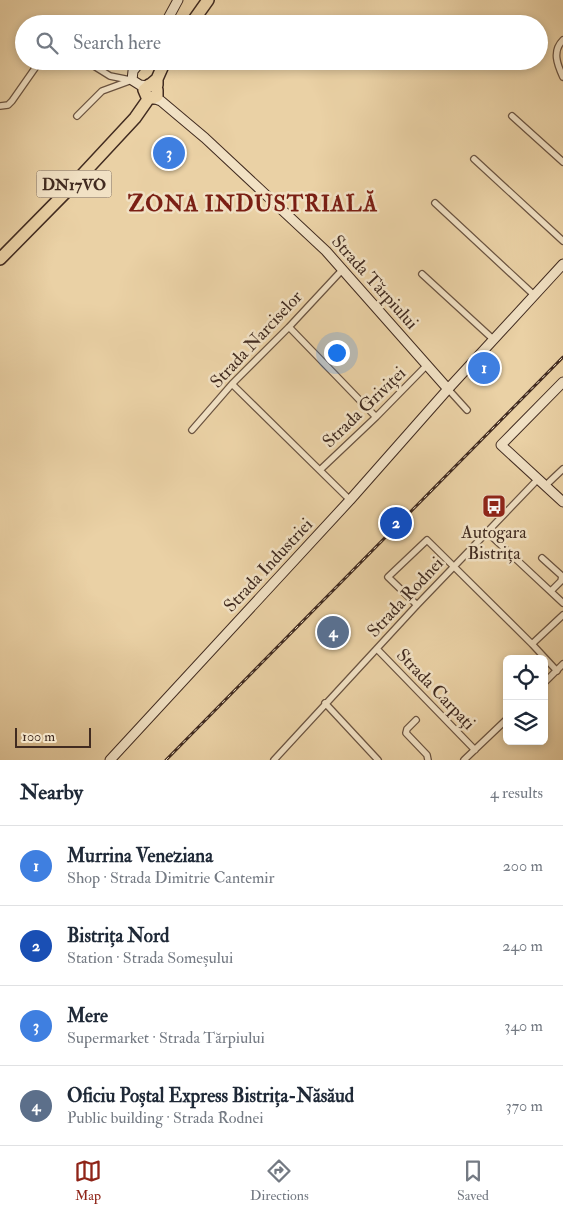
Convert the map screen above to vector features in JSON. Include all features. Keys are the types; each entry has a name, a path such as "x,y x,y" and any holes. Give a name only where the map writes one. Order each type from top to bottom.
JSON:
{"highway":[{"path":"197,15 208,0"},
{"name":"DN17VO","path":"0,259 135,118 160,70"}],"street":[{"path":"170,15 178,0"},
{"path":"563,40 556,51 556,59 563,77"},
{"path":"0,106 8,105 12,101 34,70"},
{"path":"100,70 110,76 148,90"},
{"path":"134,70 148,90"},
{"path":"77,116 102,91 148,90"},
{"name":"Strada Tărpiului","path":"148,90 205,138 326,251 448,389"},
{"path":"512,116 563,162"},
{"path":"474,159 563,241"},
{"path":"435,203 534,295"},
{"name":"Strada Industriei","path":"110,760 350,500 448,389 563,264"},
{"name":"Strada Narciselor","path":"192,430 232,384 343,269"},
{"path":"422,274 494,340"},
{"path":"289,327 376,417"},
{"name":"Strada Griviței","path":"320,470 427,365"},
{"path":"563,382 501,444 563,502"},
{"path":"232,384 350,500"},
{"path":"448,389 467,410"},
{"name":"Strada Rodnei","path":"276,759 325,703 487,532 542,482 563,469"},
{"path":"487,532 563,603"},
{"path":"417,605 388,577 427,540 557,671"},
{"path":"542,558 562,576 562,581 551,591"},
{"path":"532,644 563,615"},
{"name":"Strada Carpați","path":"377,649 475,750"},
{"path":"548,679 563,664"},
{"path":"325,703 378,760"},
{"path":"416,720 407,729 406,733 427,755 428,760"},
{"path":"464,760 503,723"}],"railway":[{"path":"166,760 563,357"}],"place":[{"name":"Mere","path":"169,153"},
{"name":"Murrina Veneziana","path":"484,368"},
{"name":"Autogara Bistrița","path":"494,506"},
{"name":"Bistrița Nord","path":"396,523"},
{"name":"Oficiu Poștal Express Bistrița-Năsăud","path":"333,632"}],"district":[{"name":"ZONA INDUSTRIALĂ","path":"253,203"}]}
